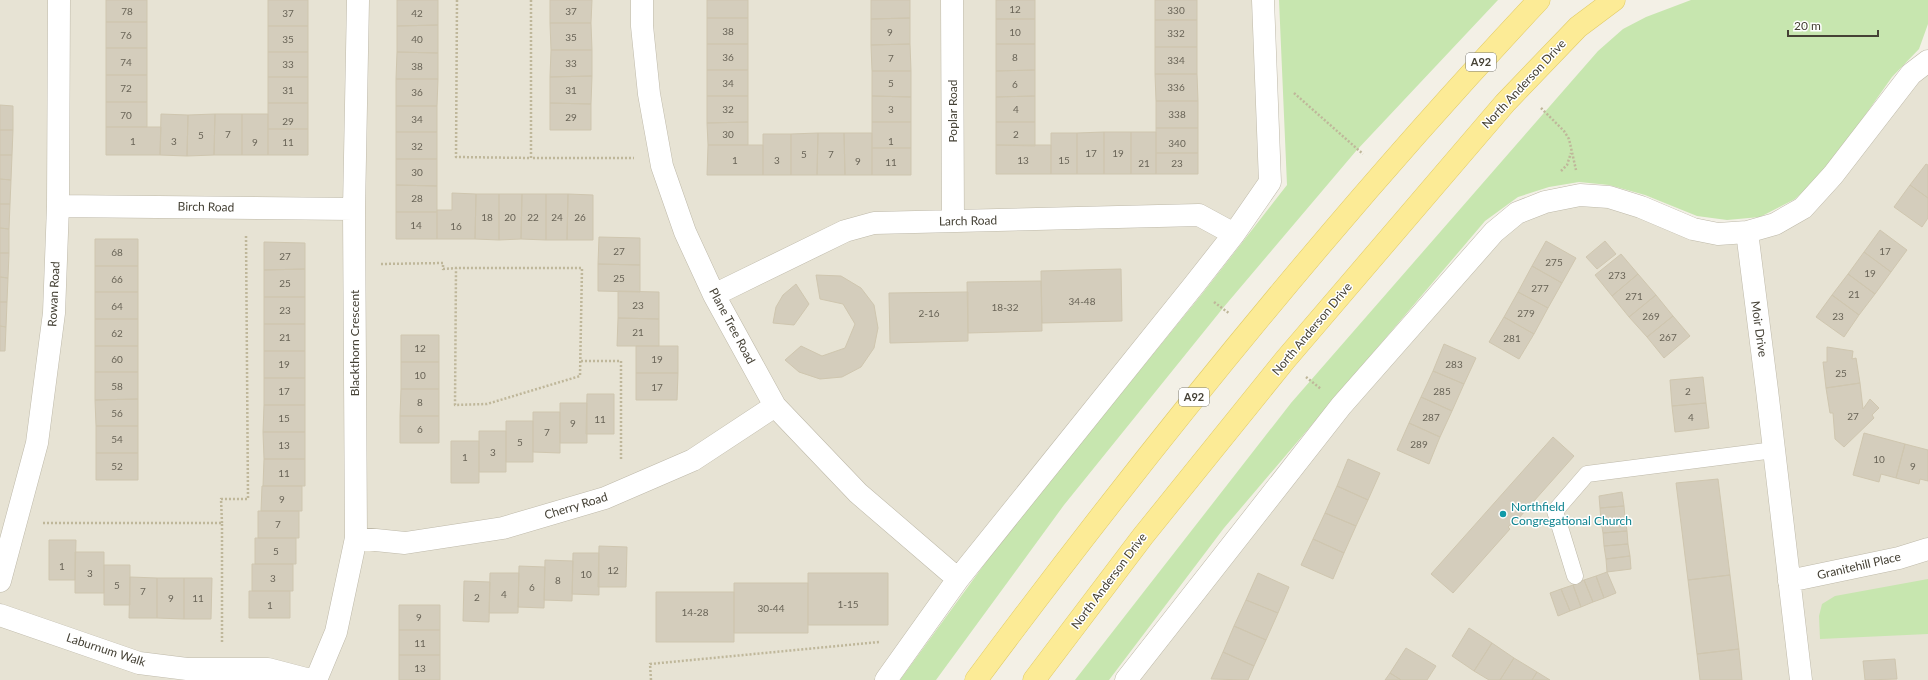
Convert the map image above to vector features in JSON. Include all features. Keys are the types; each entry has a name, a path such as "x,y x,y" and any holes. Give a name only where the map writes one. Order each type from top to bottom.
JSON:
{"main road":[{"name":"A92","path":"976,680 1081,539 1248,330 1424,124 1539,0"},
{"name":"North Anderson Drive","path":"1034,680 1142,536 1290,354 1506,103 1578,27 1614,0"}],"street":[{"name":"Rowan Road","path":"0,581 37,443 54,313 58,206 59,0"},
{"name":"Blackthorn Crescent","path":"316,680 336,632 356,538 354,208 358,0"},
{"name":"Plane Tree Road","path":"642,0 642,26 649,94 662,166 685,232 714,295 775,406 858,493 958,580"},
{"name":"Poplar Road","path":"952,0 953,221"},
{"path":"886,680 958,580 1234,234 1270,182 1267,69 1263,0"},
{"path":"1126,680 1341,406 1494,232 1517,213 1545,202 1580,195 1609,197 1641,207 1692,229 1718,234 1747,232 1775,224 1803,208 1833,175 1911,74 1928,61"},
{"name":"Birch Road","path":"58,206 354,208"},
{"name":"Larch Road","path":"714,295 845,231 874,223 1199,215 1234,234"},
{"name":"Moir Drive","path":"1747,232 1801,680"},
{"name":"Cherry Road","path":"356,538 405,543 503,528 605,498 693,460 775,406"},
{"name":"Granitehill Place","path":"1789,582 1899,558 1928,549"},
{"name":"Laburnum Walk","path":"0,615 139,663 187,669 268,669 310,680"}],"lane":[{"path":"1575,576 1556,511 1587,474 1774,450"}],"path":[{"path":"457,0 456,158 618,158"},
{"path":"531,0 531,158"},
{"path":"1267,69 1363,154"},
{"path":"1541,108 1569,139 1578,175"},
{"path":"221,669 221,499 248,499 246,208"},
{"path":"355,264 443,263 443,269 456,268 582,268 580,376 487,404 455,405 456,268"},
{"path":"581,361 620,361 622,491"},
{"path":"15,523 222,523"},
{"path":"651,680 650,664 892,641 906,651"}],"shaded area":[{"path":"0,0 1261,0 1270,182 886,680 310,680 187,669 182,680 0,680"},
{"path":"1928,61 1928,680 1126,680 1494,232 1580,195 1693,229 1775,224"}],"green space":[{"path":"1279,0 1498,0 1356,151 1223,308 1064,505 936,680 900,680 1005,536 1202,294 1287,185"},
{"path":"1691,0 1928,0 1928,24 1919,49 1892,77 1825,172 1795,199 1760,217 1727,220 1697,216 1645,195 1609,185 1579,182 1549,187 1518,197 1485,221 1224,528 1109,680 1075,680 1291,403 1598,51 1623,29 1646,17"},
{"path":"1928,579 1928,634 1820,639 1819,616 1822,604 1835,596"}],"building":[{"path":"106,0 147,0 147,22 106,22"},
{"path":"268,0 308,0 308,26 268,26"},
{"path":"397,0 438,0 438,25 397,26"},
{"path":"550,0 592,0 591,23 550,23"},
{"path":"707,0 748,0 748,18 707,18"},
{"path":"871,0 910,0 910,18 871,19"},
{"path":"996,0 1035,0 1035,19 996,19"},
{"path":"1155,0 1197,0 1197,20 1155,20"},
{"path":"707,18 748,18 748,44 707,44"},
{"path":"910,18 910,44 871,45 871,19"},
{"path":"996,19 1035,19 1035,44 996,44"},
{"path":"1155,20 1197,20 1197,47 1155,47"},
{"path":"106,22 147,22 147,48 106,48"},
{"path":"550,23 591,23 592,50 551,50"},
{"path":"438,25 438,53 397,52 397,26"},
{"path":"268,26 308,26 308,52 268,52"},
{"path":"707,44 748,44 748,70 707,70"},
{"path":"910,44 911,71 872,71 871,45"},
{"path":"996,44 1035,44 1035,70 996,71"},
{"path":"1155,47 1197,47 1197,74 1155,74"},
{"path":"106,48 147,48 147,75 106,75"},
{"path":"551,50 592,50 592,76 550,77"},
{"path":"268,52 308,52 308,77 268,77"},
{"path":"397,52 438,53 438,79 396,79"},
{"path":"707,70 748,70 748,96 707,96"},
{"path":"1035,70 1035,96 996,97 996,71"},
{"path":"872,71 911,71 911,97 872,96"},
{"path":"1155,74 1197,74 1198,101 1156,101"},
{"path":"106,75 147,75 147,102 106,102"},
{"path":"592,76 591,104 550,103 550,77"},
{"path":"268,77 308,77 308,103 268,103"},
{"path":"396,79 438,79 437,106 396,106"},
{"path":"707,96 748,96 748,122 707,123"},
{"path":"872,96 911,97 911,122 872,122"},
{"path":"1035,96 1035,122 996,122 996,97"},
{"path":"1156,101 1198,101 1198,128 1156,128"},
{"path":"106,102 147,102 147,127 106,127"},
{"path":"268,103 308,103 308,129 268,129"},
{"path":"550,103 591,104 591,130 550,130"},
{"path":"0,105 13,106 13,130 0,130"},
{"path":"396,106 437,106 437,132 396,132"},
{"path":"161,114 188,115 187,156 160,155"},
{"path":"215,114 214,155 187,156 188,115"},
{"path":"215,114 242,114 242,155 214,155"},
{"path":"242,114 268,114 268,155 242,155"},
{"path":"748,122 748,145 708,145 707,123"},
{"path":"872,122 911,122 911,148 872,148"},
{"path":"996,122 1035,122 1035,146 996,145"},
{"path":"106,127 161,127 160,155 106,155"},
{"path":"1156,128 1198,128 1198,153 1156,153"},
{"path":"268,129 308,129 308,155 268,155"},
{"path":"0,130 13,130 12,155 0,155"},
{"path":"396,132 437,132 437,159 396,159"},
{"path":"1104,132 1104,174 1077,174 1077,133"},
{"path":"1104,132 1131,132 1131,174 1104,174"},
{"path":"1131,132 1156,132 1156,174 1131,174"},
{"path":"818,133 817,175 791,175 791,134"},
{"path":"818,133 844,133 845,175 817,175"},
{"path":"844,133 872,133 872,175 845,175"},
{"path":"1051,133 1077,133 1077,174 1051,174"},
{"path":"763,134 791,134 791,175 763,175"},
{"path":"708,145 763,145 763,175 707,175"},
{"path":"996,145 1051,145 1051,174 996,174"},
{"path":"872,148 911,148 911,175 872,175"},
{"path":"1156,153 1198,153 1198,174 1156,174"},
{"path":"0,155 12,155 11,180 0,179"},
{"path":"396,159 437,159 437,186 396,185"},
{"path":"1926,164 1928,165 1928,198 1910,185"},
{"path":"0,179 11,180 10,204 0,204"},
{"path":"396,185 437,186 437,212 396,212"},
{"path":"1910,185 1928,198 1928,218 1922,227 1894,207"},
{"path":"452,193 476,194 475,239 437,239 437,210 452,210"},
{"path":"476,194 499,194 499,240 475,239"},
{"path":"499,194 522,194 521,239 499,240"},
{"path":"522,194 546,194 546,240 521,239"},
{"path":"546,194 568,194 567,240 546,240"},
{"path":"568,194 593,195 593,240 567,240"},
{"path":"0,204 10,204 9,229 0,228"},
{"path":"396,212 437,212 437,239 396,239"},
{"path":"0,228 9,229 9,253 0,253"},
{"path":"1880,230 1907,250 1891,272 1864,252"},
{"path":"599,237 640,238 640,265 598,264"},
{"path":"95,239 138,239 138,266 95,266"},
{"path":"1546,241 1576,258 1562,283 1532,266"},
{"path":"1605,241 1616,254 1597,269 1586,257"},
{"path":"264,242 305,243 305,269 264,270"},
{"path":"1864,252 1891,272 1875,294 1848,274"},
{"path":"0,253 9,253 8,278 0,277"},
{"path":"1621,254 1638,274 1612,296 1595,275"},
{"path":"598,264 640,265 640,292 598,291"},
{"path":"95,266 138,266 138,292 95,292"},
{"path":"1532,266 1562,283 1548,308 1518,292"},
{"path":"305,269 305,297 264,297 264,270"},
{"path":"1121,269 1122,321 1042,323 1041,271"},
{"path":"1638,274 1656,295 1629,317 1612,296"},
{"path":"1848,274 1875,294 1859,315 1832,295"},
{"path":"816,275 841,276 861,288 874,305 878,328 874,348 861,367 842,377 820,379 799,372 785,360 801,346 822,356 845,348 855,324 843,304 820,299"},
{"path":"0,277 8,278 7,302 0,302"},
{"path":"1041,281 1042,331 968,333 967,282"},
{"path":"796,284 809,304 794,325 773,323 776,307 783,295"},
{"path":"618,291 659,292 659,319 618,318"},
{"path":"95,292 138,292 138,319 95,319"},
{"path":"968,292 968,341 890,343 889,293"},
{"path":"1518,292 1548,308 1534,334 1504,317"},
{"path":"1656,295 1673,316 1647,337 1629,317"},
{"path":"1832,295 1859,315 1844,337 1816,317"},
{"path":"264,297 305,297 305,324 264,324"},
{"path":"0,302 7,302 6,327 0,326"},
{"path":"1673,316 1690,336 1664,358 1647,337"},
{"path":"1504,317 1534,334 1519,359 1489,342"},
{"path":"618,318 659,319 659,346 617,346"},
{"path":"95,319 138,319 138,346 95,346"},
{"path":"264,324 305,324 305,351 264,351"},
{"path":"0,326 6,327 5,351 0,351"},
{"path":"401,335 439,335 439,362 401,362"},
{"path":"1444,344 1476,358 1464,384 1433,371"},
{"path":"95,346 138,346 138,372 95,372"},
{"path":"636,346 678,346 678,373 636,373"},
{"path":"1827,347 1853,351 1852,359 1856,358 1860,383 1826,388 1823,362 1827,362"},
{"path":"264,351 305,351 305,378 264,378"},
{"path":"401,362 439,362 439,389 401,389"},
{"path":"1433,371 1464,384 1452,411 1421,397"},
{"path":"95,372 138,372 138,399 95,400"},
{"path":"636,373 678,373 677,400 636,400"},
{"path":"1703,377 1706,403 1672,406 1670,380"},
{"path":"264,378 305,378 305,405 264,405"},
{"path":"1860,383 1863,409 1870,399 1879,408 1872,415 1874,418 1844,447 1835,439 1833,413 1830,413 1826,388"},
{"path":"401,389 439,389 439,416 400,416"},
{"path":"587,394 614,394 614,434 586,434"},
{"path":"1421,397 1452,411 1440,437 1409,423"},
{"path":"138,399 138,426 96,426 95,400"},
{"path":"560,403 587,403 587,443 560,443"},
{"path":"1706,403 1709,428 1675,432 1672,406"},
{"path":"264,405 305,405 305,432 263,432"},
{"path":"533,412 560,412 560,453 533,452"},
{"path":"400,416 439,416 439,443 400,443"},
{"path":"506,421 533,421 533,462 506,462"},
{"path":"1409,423 1440,437 1429,464 1397,450"},
{"path":"96,426 138,426 138,453 96,453"},
{"path":"479,431 506,431 506,472 479,472"},
{"path":"263,432 305,432 305,459 264,459"},
{"path":"1864,433 1905,444 1896,478 1881,474 1879,482 1853,475"},
{"name":"Northfield Congregational Church","path":"1553,437 1574,456 1518,519 1517,518 1508,527 1510,529 1453,593 1431,574"},
{"path":"451,441 479,441 479,483 451,483"},
{"path":"1905,444 1928,450 1928,481 1920,479 1919,484 1896,478"},
{"path":"96,453 138,453 138,480 96,480"},
{"path":"264,459 305,459 305,486 263,486"},
{"path":"1348,459 1380,473 1368,500 1337,486"},
{"path":"1718,479 1730,575 1688,580 1676,483"},
{"path":"262,486 302,486 302,511 261,511"},
{"path":"1337,486 1368,500 1356,526 1325,513"},
{"path":"1622,492 1624,506 1600,508 1599,496"},
{"path":"1624,506 1625,518 1601,521 1600,508"},
{"path":"258,511 299,511 299,538 258,538"},
{"path":"1325,513 1356,526 1344,553 1313,539"},
{"path":"1625,518 1627,531 1603,533 1601,521"},
{"path":"1627,531 1628,544 1604,546 1603,533"},
{"path":"255,538 296,538 296,564 255,564"},
{"path":"1313,539 1344,553 1333,579 1301,565"},
{"path":"49,540 76,540 75,580 49,580"},
{"path":"1628,544 1630,556 1606,559 1604,546"},
{"path":"599,546 627,547 626,587 598,587"},
{"path":"75,552 104,552 104,593 75,593"},
{"path":"573,553 599,553 599,595 572,594"},
{"path":"1630,556 1631,569 1607,572 1606,559"},
{"path":"545,560 573,561 572,601 544,600"},
{"path":"252,564 293,564 293,591 252,591"},
{"path":"104,565 130,565 130,605 104,605"},
{"path":"519,566 545,567 544,608 518,607"},
{"path":"1607,572 1616,593 1604,598 1596,576"},
{"path":"490,573 519,573 518,613 489,613"},
{"path":"808,573 888,573 888,625 808,625"},
{"path":"1258,573 1289,587 1278,613 1246,600"},
{"path":"1730,575 1739,649 1697,654 1688,580"},
{"path":"1596,576 1604,598 1593,602 1584,580"},
{"path":"130,577 157,578 157,618 129,618"},
{"path":"157,578 184,578 184,619 157,618"},
{"path":"184,578 212,578 211,619 184,619"},
{"path":"1584,580 1593,602 1581,607 1573,585"},
{"path":"464,581 490,582 489,622 463,621"},
{"path":"734,583 808,583 808,633 734,633"},
{"path":"1573,585 1581,607 1570,611 1561,589"},
{"path":"1561,589 1570,611 1558,616 1550,593"},
{"path":"249,591 290,591 290,618 249,618"},
{"path":"656,592 734,592 734,642 656,642"},
{"path":"1246,600 1278,613 1266,640 1234,626"},
{"path":"399,605 440,605 440,630 399,630"},
{"path":"1234,626 1266,640 1254,666 1223,652"},
{"path":"1469,628 1492,643 1474,671 1452,656"},
{"path":"399,630 440,630 440,655 399,655"},
{"path":"1492,643 1514,658 1500,680 1489,680 1474,671"},
{"path":"1406,648 1436,666 1427,680 1401,680 1390,673"},
{"path":"1739,649 1742,680 1700,680 1697,654"},
{"path":"1223,652 1254,666 1248,680 1211,679"},
{"path":"399,655 440,655 440,680 399,680"},
{"path":"1514,658 1537,672 1532,680 1500,680"},
{"path":"1895,659 1897,679 1865,680 1863,661"},
{"path":"1537,672 1550,680 1532,680"},
{"path":"1390,673 1401,680 1385,680"}],"place":[{"name":"Northfield Congregational Church","path":"1503,514"}]}
